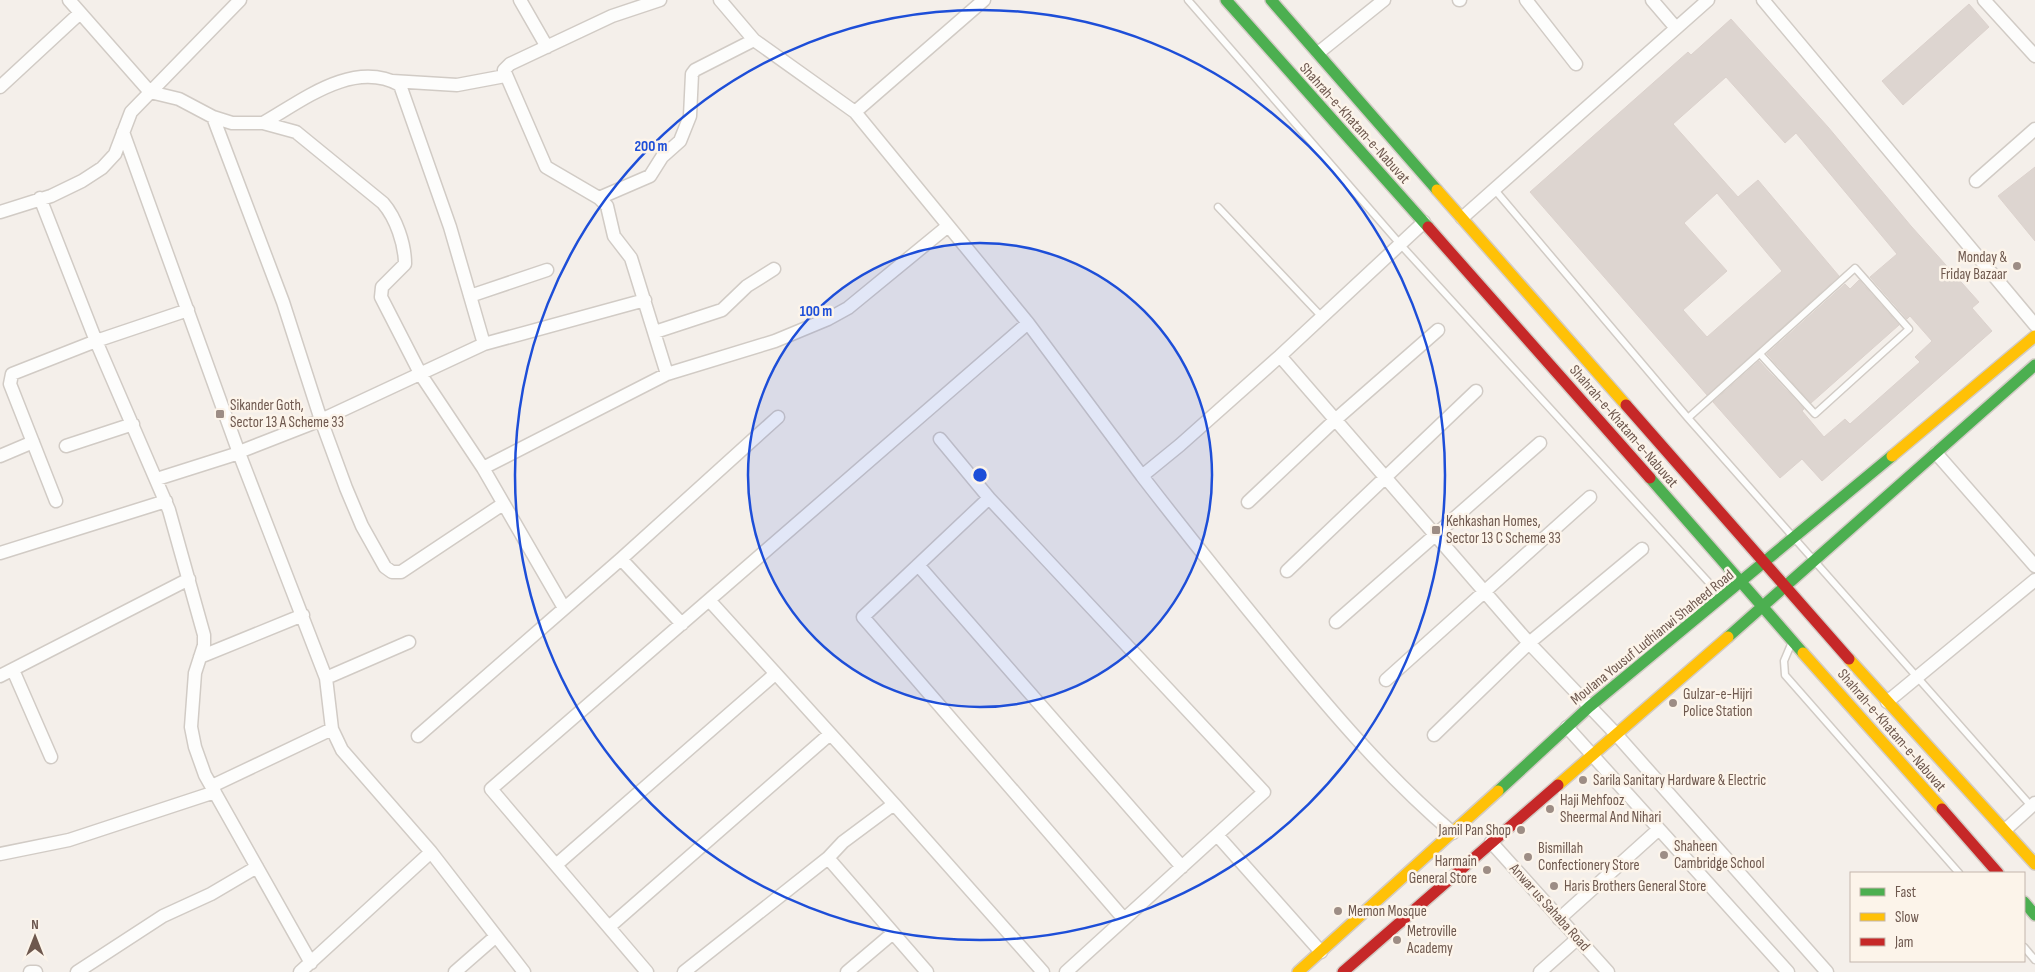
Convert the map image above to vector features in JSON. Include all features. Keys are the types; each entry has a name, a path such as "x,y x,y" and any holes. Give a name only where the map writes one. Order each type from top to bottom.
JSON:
{"main road":[{"name":"Shahrah-e-Khatam-e-Nabuvat","path":"1226,0 1997,872"},
{"name":"Shahrah-e-Khatam-e-Nabuvat","path":"1271,0 1787,585 1887,702 2035,864"},
{"name":"Moulana Yousuf Ludhianwi Shaheed Road","path":"1298,972 1453,833 1589,707 1794,539 2035,336"},
{"path":"1343,972 1814,562 2035,365"},
{"path":"2025,903 2035,915"}],"street":[{"path":"69,0 150,92 179,100 213,117 232,123 263,123 296,132 383,203 390,211 396,222 405,264 382,287 382,297 421,375 483,468 502,504 564,608"},
{"path":"0,212 51,196 82,181 102,168 115,154 131,112 240,0"},
{"path":"520,0 547,47"},
{"path":"660,0 612,16 506,67 505,76 546,167 600,198 610,211 614,236 631,258 646,300 667,374"},
{"path":"720,0 754,40 855,112 1028,323 1191,539 1312,687 1378,762 1423,807 1453,833"},
{"path":"855,112 984,0"},
{"path":"1318,53 1384,0"},
{"path":"1526,0 1576,64"},
{"path":"1652,0 1676,28"},
{"path":"1462,218 1708,0"},
{"path":"1763,0 2035,325"},
{"path":"1984,0 2035,56"},
{"path":"0,87 80,13"},
{"path":"600,198 650,176 662,157 680,141 690,116 692,74 695,70 754,40"},
{"path":"263,123 341,80 355,78 457,85 505,76"},
{"path":"392,81 400,85 404,91 450,227 484,344"},
{"path":"213,117 283,302 321,420 362,526 386,567 392,572 401,572 502,504"},
{"path":"1976,180 2035,129"},
{"path":"123,132 239,453 326,678 332,729 342,750 431,852 524,972"},
{"path":"40,198 96,341 166,501 204,635 194,681 191,727 195,747 213,789 311,963"},
{"path":"1142,476 1180,445 1280,356 1424,222"},
{"path":"483,468 667,374 775,341 848,308 948,226"},
{"path":"655,332 722,310 747,286 774,269"},
{"path":"470,296 547,270"},
{"path":"157,479 239,453 321,420 484,344 646,300"},
{"path":"56,501 10,384 12,374 96,341 188,310"},
{"path":"647,972 491,789 1028,323"},
{"path":"1248,502 1335,420 1438,330"},
{"path":"1280,356 1529,643 1615,734 1827,972"},
{"path":"1287,571 1476,391"},
{"path":"418,736 621,559 778,417"},
{"path":"66,446 133,424"},
{"path":"940,439 989,498 1264,792 1066,972"},
{"path":"0,456 33,442"},
{"path":"1336,622 1540,443"},
{"path":"1936,453 2035,566"},
{"path":"1386,680 1590,497"},
{"path":"989,498 863,617 1124,919"},
{"path":"0,552 166,501"},
{"path":"1434,734 1529,643 1642,549"},
{"path":"621,559 682,624"},
{"path":"918,565 1182,867"},
{"path":"0,676 188,579"},
{"path":"1887,702 2035,580"},
{"path":"709,600 1043,972"},
{"path":"200,656 303,615"},
{"path":"326,678 409,642"},
{"path":"13,670 51,757"},
{"path":"556,865 775,674"},
{"path":"1567,727 1788,972"},
{"path":"0,854 69,840 213,789 332,729"},
{"path":"609,927 830,734"},
{"path":"684,972 828,858 843,842 894,804"},
{"path":"2005,830 2034,806"},
{"path":"1559,919 1659,829"},
{"path":"1217,835 1321,952"},
{"name":"Anwar us Sahaba Road","path":"1491,842 1608,972"},
{"path":"300,972 431,852"},
{"path":"828,858 927,972"},
{"path":"77,972 163,916 211,894 257,867"},
{"path":"847,972 893,933"},
{"path":"455,972 495,937"},
{"path":"1540,972 1577,939"},
{"path":"30,972 36,972"}],"lane":[{"path":"1188,0 1400,244 1723,598"},
{"path":"1495,190 1688,418 1814,562 2034,806"},
{"path":"1218,206 1322,318"},
{"path":"1688,418 1855,268 1909,328 1815,414 1760,354"},
{"path":"1792,640 1784,661 1785,675 1958,872"},
{"path":"2025,948 2035,960"}],"building":[{"path":"1969,4 1989,27 1903,105 1882,81"},
{"path":"1731,19 1828,127 1911,226 1979,302 1972,308 1992,331 1822,481 1802,459 1780,478 1713,402 1759,361 1804,409 1802,411 1824,437 1845,419 1850,424 1920,362 1915,357 1932,341 1910,316 1907,319 1870,277 1897,254 1796,133 1785,143 1726,77 1673,124 1738,197 1758,180 1839,276 1707,395 1530,192 1688,52 1691,55","holes":["1717,193 1782,271 1707,337 1683,310 1727,271 1684,223"]},
{"path":"2035,167 2035,241 1998,196"},
{"path":"1859,280 1899,325 1811,403 1767,354 1845,284 1850,289"}],"traffic: fast":[{"path":"1226,0 1428,227"},
{"path":"1271,0 1437,190"},
{"path":"1728,637 2035,365"},
{"path":"1498,791 1589,707 1892,456"},
{"path":"1650,478 1803,653"},
{"path":"2025,903 2035,915"}],"traffic: slow":[{"path":"1437,190 1626,405"},
{"path":"1892,456 2035,336"},
{"path":"1558,785 1728,637"},
{"path":"1803,653 1942,809"},
{"path":"1849,659 2035,864"},
{"path":"1298,972 1498,791"}],"traffic: jam":[{"path":"1428,227 1650,478"},
{"path":"1626,405 1849,659"},
{"path":"1343,972 1558,785"},
{"path":"1942,809 1997,872"}],"place":[{"name":"Monday & Friday Bazaar","path":"2017,266"},
{"name":"Sikander Goth, Sector 13 A Scheme 33","path":"220,414"},
{"name":"Kehkashan Homes, Sector 13 C Scheme 33","path":"1436,530"},
{"name":"Gulzar-e-Hijri Police Station","path":"1673,703"},
{"name":"Sarila Sanitary Hardware & Electric","path":"1583,780"},
{"name":"Haji Mehfooz Sheermal And Nihari","path":"1550,809"},
{"name":"Jamil Pan Shop","path":"1521,830"},
{"name":"Shaheen Cambridge School","path":"1664,855"},
{"name":"Bismillah Confectionery Store","path":"1528,857"},
{"name":"Harmain General Store","path":"1487,870"},
{"name":"Haris Brothers General Store","path":"1554,886"},
{"name":"Memon Mosque","path":"1338,911"},
{"name":"Metroville Academy","path":"1397,940"}]}
